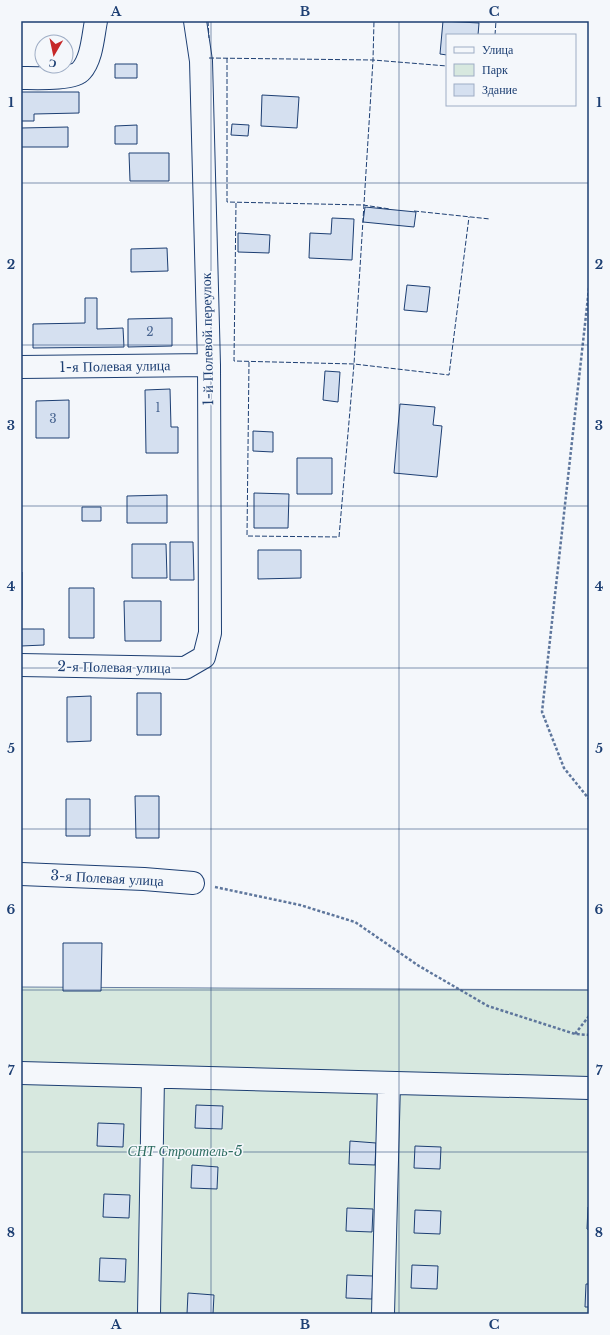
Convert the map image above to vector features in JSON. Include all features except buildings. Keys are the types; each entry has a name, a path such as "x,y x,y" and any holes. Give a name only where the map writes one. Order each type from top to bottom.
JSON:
{"street":[{"path":"21,78 71,77 81,72 88,58 96,21"},
{"name":"1-й Полевой переулок","path":"195,21 201,61 208,365 210,633 204,657"},
{"name":"1-я Полевая улица","path":"21,367 208,365"},
{"name":"2-я Полевая улица","path":"21,666 185,668 204,657"},
{"name":"3-я Полевая улица","path":"21,874 193,882"},
{"path":"21,1073 589,1088"},
{"path":"149,1314 153,1077"},
{"path":"384,1314 389,1083"}],"path":[{"path":"589,288 542,712 564,768 589,799"},
{"path":"193,882 300,904 355,922 419,966 488,1006 575,1034 589,1035"},
{"path":"575,1034 589,1016"}],"green space":[{"name":"СНТ Строитель-5","path":"21,987 589,990 589,1314 21,1314"}],"fence":[{"path":"208,21 209,38"},
{"path":"249,362 247,536 339,537 354,364 373,60 374,21"},
{"path":"495,34 496,21"},
{"path":"209,58 373,60 446,66"},
{"path":"227,58 227,202 363,205 390,209"},
{"path":"236,203 234,361 354,364 449,375 469,217"},
{"path":"414,211 490,219"}]}
